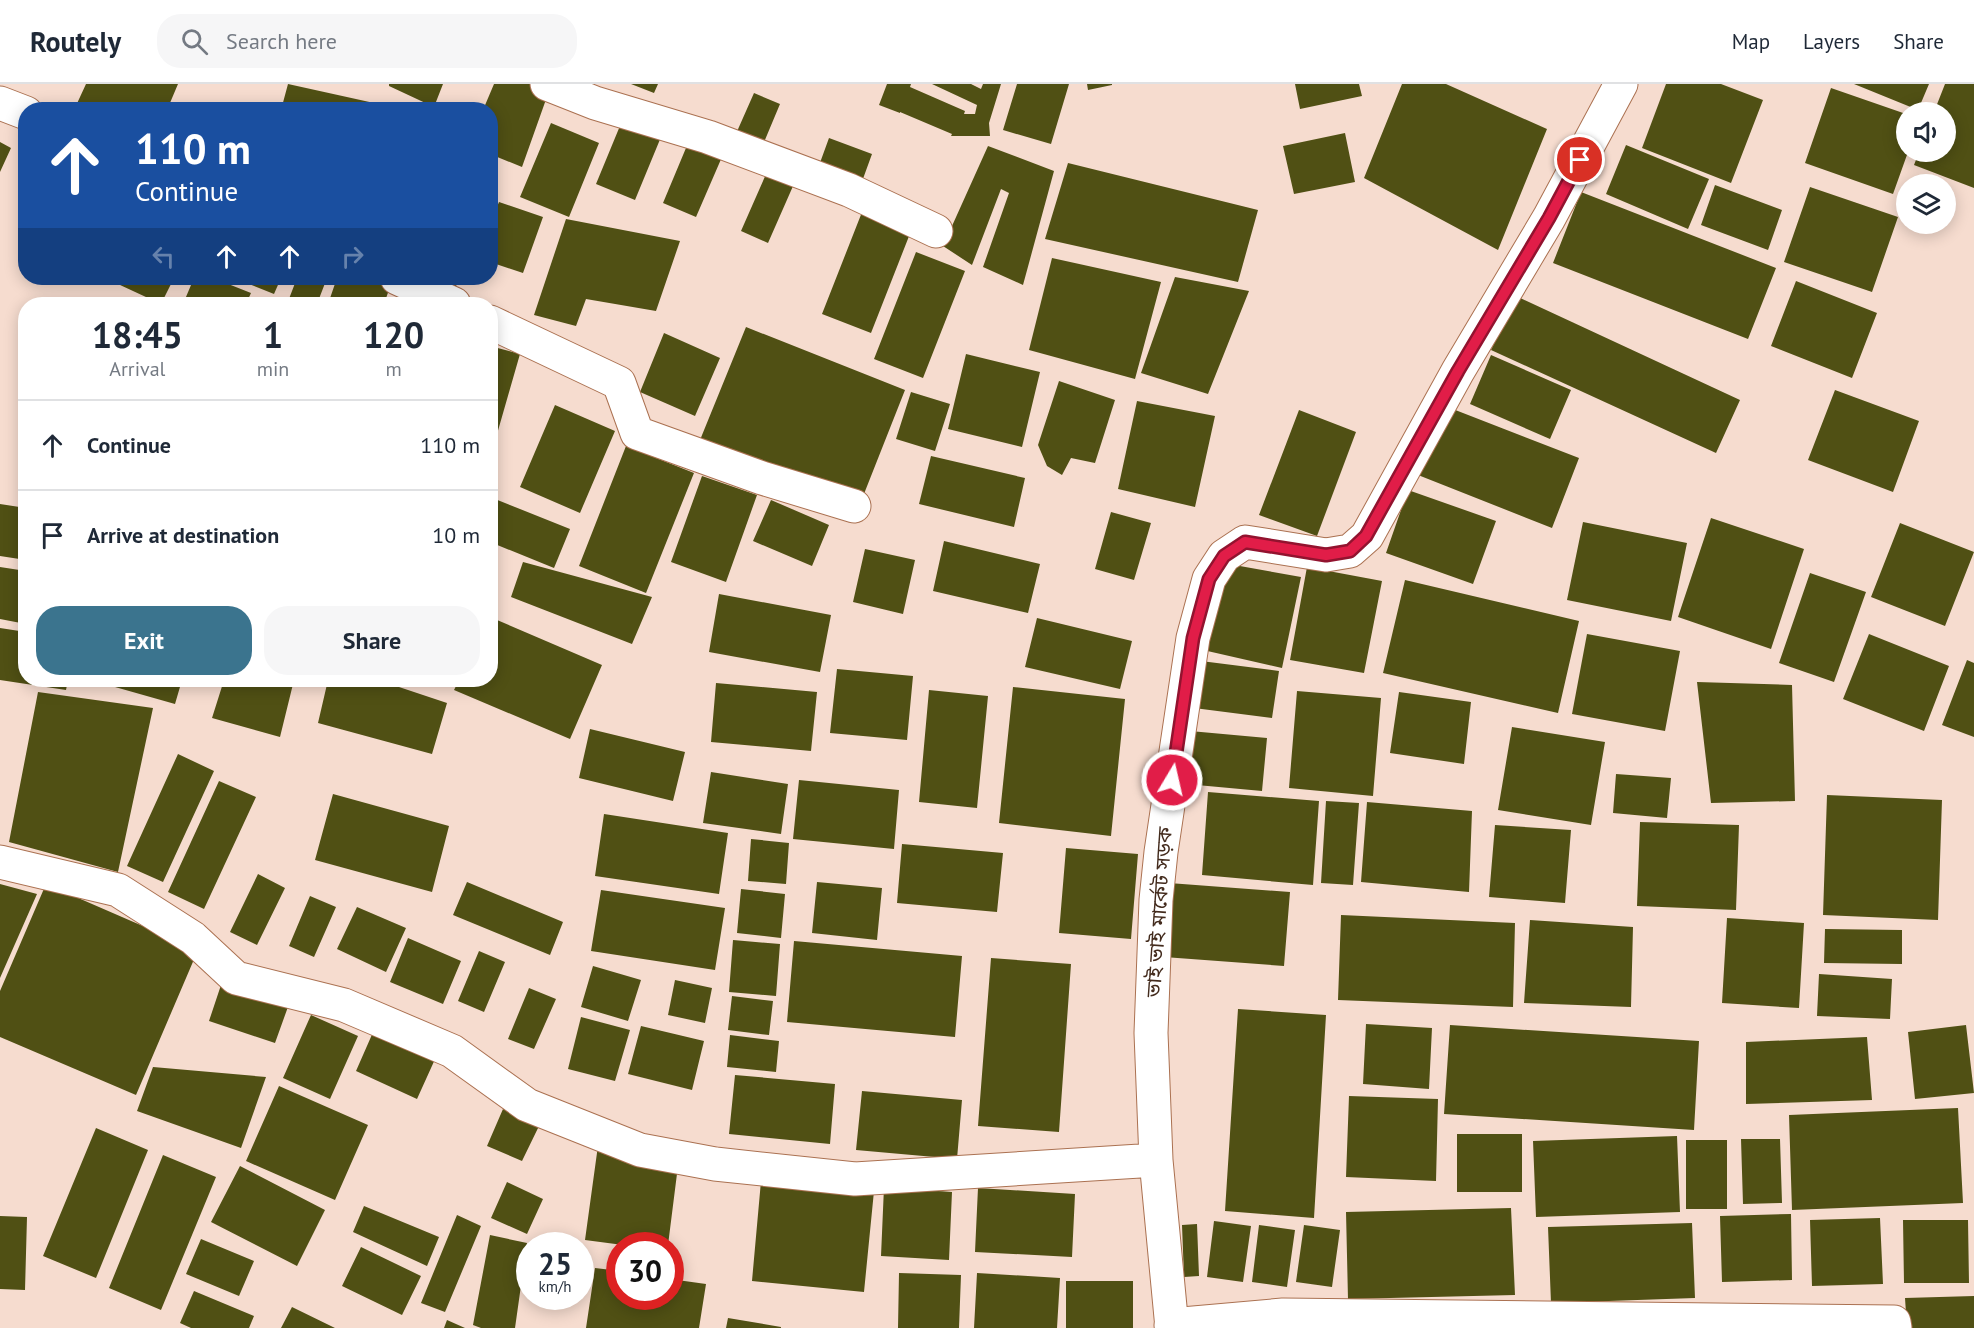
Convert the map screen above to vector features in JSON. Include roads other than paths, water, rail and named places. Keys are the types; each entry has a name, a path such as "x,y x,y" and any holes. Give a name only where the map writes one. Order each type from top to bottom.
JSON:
{"street":[{"path":"547,84 595,103 708,137 838,186 936,231"},
{"name":"ভাই ভাই মার্কেট সড়ক","path":"1171,1326 1156,1160 1151,1033 1156,900 1193,638 1209,579 1224,556 1245,542 1326,555 1350,551 1366,536 1458,371 1549,218 1621,84"},
{"path":"0,103 18,110"},
{"path":"412,285 439,297"},
{"path":"498,326 619,382 637,433 762,478 854,506"},
{"path":"0,862 118,890 193,938 237,978 344,1005 452,1051 527,1105 640,1150 715,1164 855,1179 1156,1160"},
{"path":"1171,1326 1283,1315 1894,1322 1894,1328"}]}
